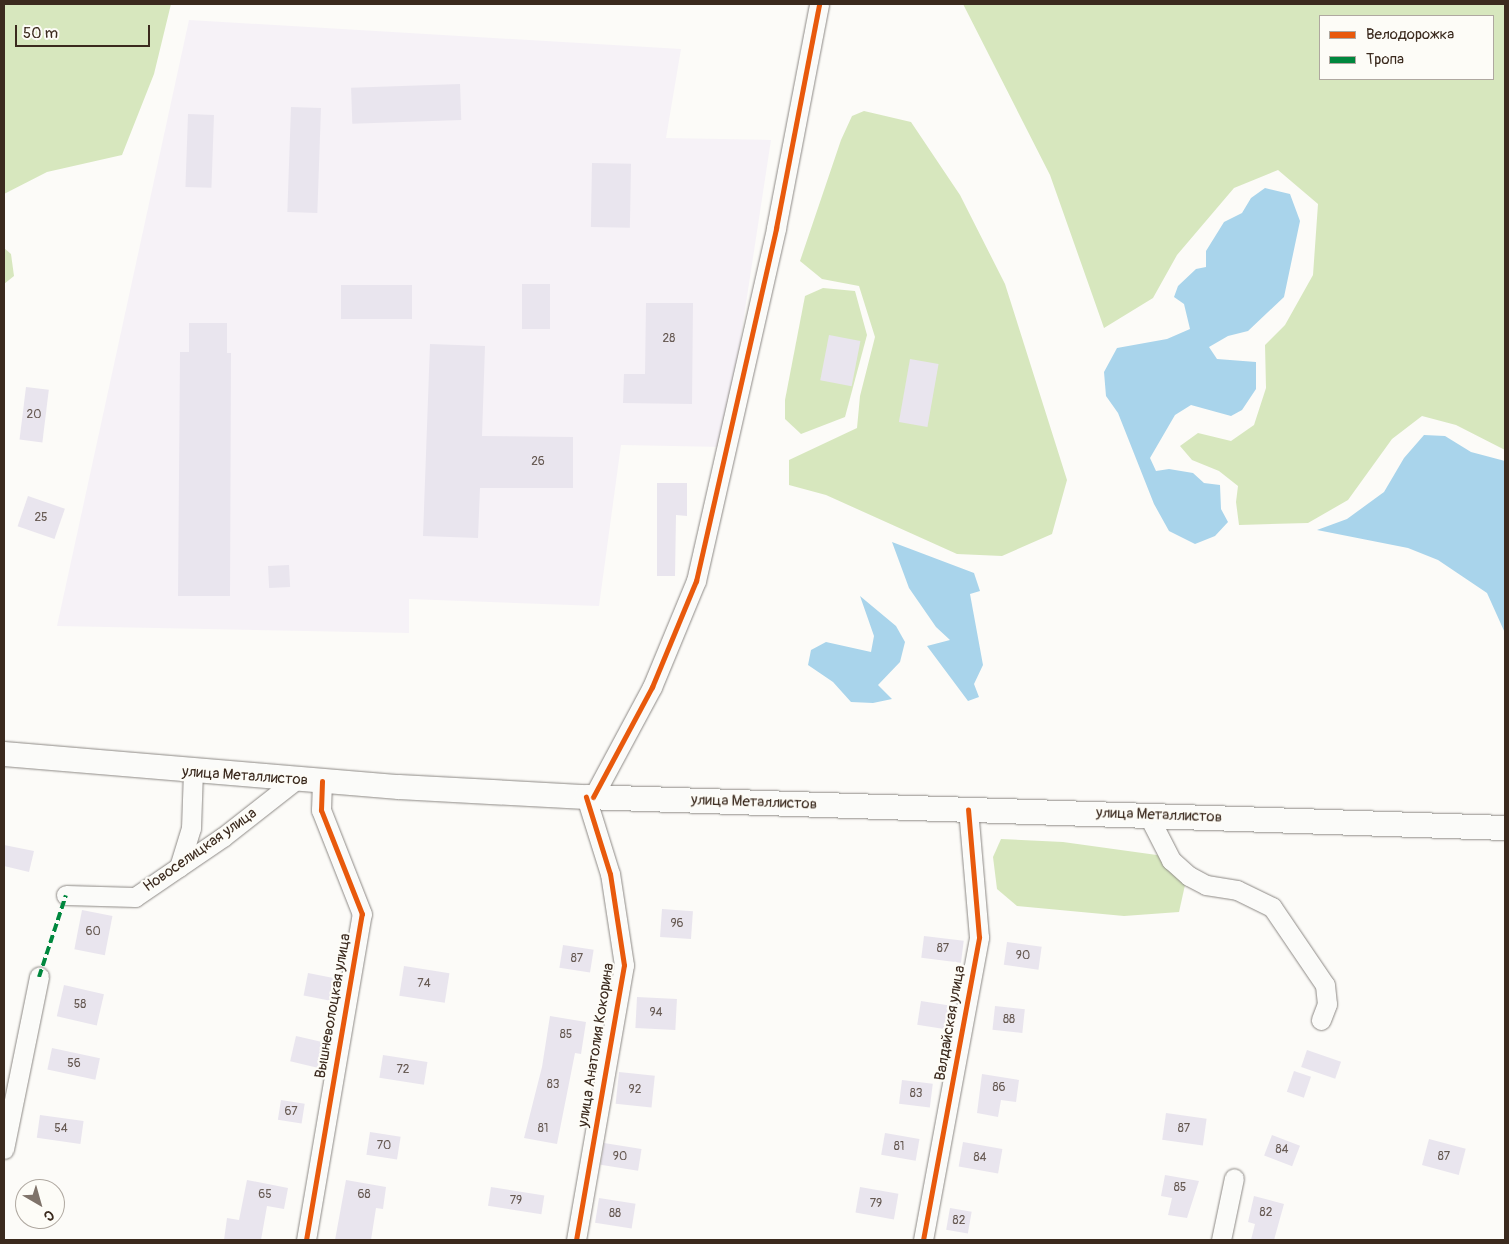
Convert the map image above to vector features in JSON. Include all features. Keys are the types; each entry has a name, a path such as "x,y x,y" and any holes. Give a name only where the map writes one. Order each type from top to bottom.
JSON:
{"main road":[{"name":"улица Металлистов","path":"4,754 322,782 590,797 1505,828"}],"street":[{"path":"590,797 652,687 696,581 776,228 819,4"},
{"path":"179,867 191,828 193,772"},
{"name":"Новоселицкая улица","path":"66,895 135,897 297,780"},
{"name":"Вышневолоцкая улица","path":"306,1240 362,914 321,810 322,782"},
{"name":"улица Анатолия Кокорина","path":"576,1240 624,966 610,874 590,797"},
{"name":"Валдайская улица","path":"923,1240 979,937 968,809"},
{"path":"1148,815 1171,860 1188,876 1206,884 1237,890 1272,907 1325,986 1327,1004 1321,1020"},
{"path":"4,1149 39,977"},
{"path":"1221,1240 1234,1178"}],"shaded area":[{"path":"189,20 681,49 666,138 771,140 724,447 621,445 599,606 409,599 409,633 57,626"}],"green space":[{"path":"4,4 171,4 154,74 122,155 47,172 4,194"},
{"path":"963,4 1505,4 1505,450 1456,425 1422,416 1392,439 1348,500 1308,523 1239,525 1236,502 1238,486 1219,471 1192,460 1180,446 1198,433 1231,441 1254,425 1266,388 1265,345 1285,325 1313,275 1318,204 1278,170 1234,188 1177,255 1153,298 1104,328 1050,175"},
{"path":"864,111 911,122 960,195 1005,284 1067,480 1052,534 1002,556 957,554 826,495 789,485 789,460 857,428 860,396 875,337 859,286 822,279 800,261 841,140 852,116"},
{"path":"4,248 11,254 14,276 4,284"},
{"path":"823,288 855,291 867,335 845,417 801,434 785,419 785,400 805,296"},
{"path":"1001,839 1063,842 1164,856 1185,885 1179,912 1124,916 1017,906 997,889 993,857"}],"water":[{"path":"1265,188 1290,194 1300,221 1284,297 1248,331 1228,336 1209,347 1217,359 1256,362 1256,389 1242,410 1231,416 1191,405 1175,415 1150,458 1156,471 1169,469 1193,473 1204,483 1220,485 1221,509 1228,522 1215,536 1195,544 1169,531 1154,504 1118,413 1106,396 1104,372 1117,348 1167,339 1190,329 1184,304 1174,297 1178,286 1196,269 1206,267 1206,251 1224,222 1242,213 1251,198"},
{"path":"1424,435 1445,436 1471,452 1505,461 1505,633 1487,593 1438,560 1408,548 1317,530 1347,519 1384,492 1404,458"},
{"path":"892,542 974,573 980,591 970,594 983,665 974,684 979,697 968,701 927,646 950,640 936,627 909,588"},
{"path":"860,596 896,626 905,642 900,662 878,685 892,699 873,703 851,702 833,682 808,665 811,650 826,642 871,652 874,636"}],"building":[{"path":"460,84 461,120 352,124 351,88"},
{"path":"291,107 321,108 317,213 287,212"},
{"path":"188,114 214,115 211,188 185,187"},
{"path":"592,163 631,164 630,228 591,227"},
{"path":"522,284 550,284 550,329 522,329"},
{"path":"341,285 412,285 412,319 341,319"},
{"path":"646,303 693,303 692,404 623,403 624,374 645,374"},
{"path":"189,323 227,323 227,353 231,353 230,596 178,596 180,352 189,352"},
{"path":"829,335 860,341 852,386 820,380"},
{"path":"430,344 485,346 482,436 573,437 573,488 480,488 478,538 423,536"},
{"path":"910,359 939,364 927,427 899,422"},
{"path":"26,387 49,390 42,442 20,440"},
{"path":"657,483 687,483 687,516 676,515 675,576 657,576"},
{"path":"28,496 65,509 54,539 18,526"},
{"path":"289,565 290,587 269,588 268,566"},
{"path":"4,845 34,851 29,872 4,866"},
{"path":"662,909 693,911 691,939 660,937"},
{"path":"82,910 112,916 105,955 74,949"},
{"path":"924,936 964,941 961,963 921,958"},
{"path":"1007,942 1042,947 1038,970 1004,965"},
{"path":"563,945 594,950 590,973 559,968"},
{"path":"404,966 449,973 445,1003 399,996"},
{"path":"308,973 338,979 334,1001 304,996"},
{"path":"64,985 104,994 97,1025 57,1016"},
{"path":"637,997 677,999 675,1030 635,1028"},
{"path":"921,1001 953,1006 949,1030 917,1025"},
{"path":"995,1006 1025,1009 1022,1033 992,1030"},
{"path":"550,1016 586,1022 581,1054 575,1053 557,1144 524,1138 542,1067"},
{"path":"296,1036 323,1042 317,1068 290,1061"},
{"path":"52,1048 100,1058 95,1080 47,1070"},
{"path":"1307,1050 1341,1062 1335,1079 1301,1067"},
{"path":"383,1055 427,1062 424,1085 379,1078"},
{"path":"1294,1071 1311,1077 1304,1098 1287,1092"},
{"path":"619,1072 655,1076 651,1108 616,1104"},
{"path":"982,1074 1019,1080 1016,1102 1001,1100 998,1117 977,1113"},
{"path":"902,1080 933,1084 930,1108 899,1104"},
{"path":"281,1100 305,1104 302,1124 278,1120"},
{"path":"1166,1113 1207,1119 1203,1145 1162,1140"},
{"path":"40,1115 84,1121 80,1144 37,1138"},
{"path":"370,1132 401,1137 397,1160 366,1155"},
{"path":"885,1133 919,1139 916,1161 881,1155"},
{"path":"1272,1135 1300,1146 1292,1166 1264,1156"},
{"path":"1429,1139 1466,1149 1459,1175 1422,1165"},
{"path":"963,1142 1002,1149 998,1174 959,1167"},
{"path":"604,1143 642,1149 638,1171 601,1165"},
{"path":"1165,1175 1199,1181 1187,1218 1168,1215 1172,1198 1161,1196"},
{"path":"247,1180 288,1188 284,1209 267,1206 261,1240 224,1240 227,1218 239,1220"},
{"path":"346,1180 386,1187 383,1209 376,1208 371,1240 335,1240"},
{"path":"491,1187 544,1195 541,1214 488,1206"},
{"path":"860,1187 898,1194 894,1219 855,1213"},
{"path":"1254,1196 1284,1204 1274,1240 1251,1240 1255,1224 1248,1222"},
{"path":"599,1198 636,1204 632,1228 595,1223"},
{"path":"950,1208 972,1212 968,1233 946,1230"}],"marked path":[{"path":"39,977 66,895"}],"cycle path":[{"path":"593,797 652,687 696,581 776,228 819,4"},
{"path":"306,1240 362,914 321,810 322,781"},
{"path":"576,1240 624,965 610,874 586,797"},
{"path":"923,1240 979,937 968,809"}]}
